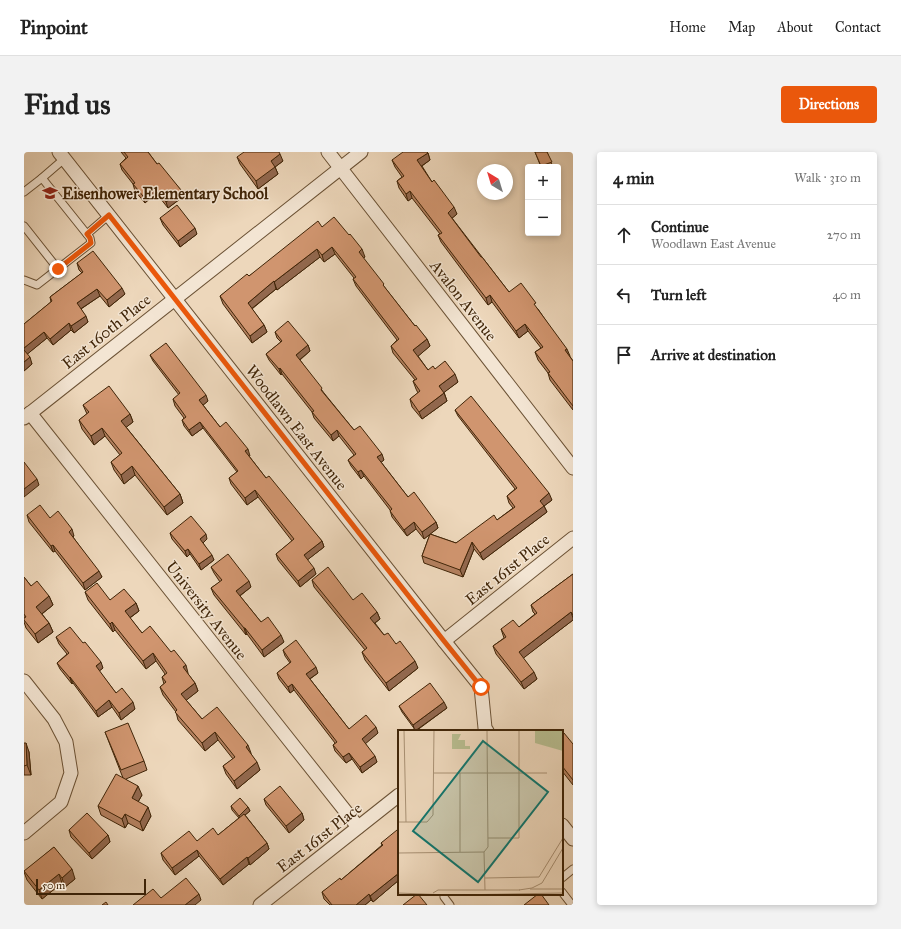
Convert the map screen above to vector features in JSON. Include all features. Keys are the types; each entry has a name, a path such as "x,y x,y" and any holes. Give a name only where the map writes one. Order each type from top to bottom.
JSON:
{"street":[{"name":"Avalon Avenue","path":"328,152 573,468"},
{"name":"East 160th Place","path":"27,416 361,152"},
{"name":"Woodlawn East Avenue","path":"62,156 481,687 484,730"},
{"name":"University Avenue","path":"27,416 358,827"},
{"name":"East 161st Place","path":"444,641 573,538"},
{"path":"24,681 54,719 66,742 71,773 61,802 24,833"},
{"name":"East 161st Place","path":"260,905 398,796"},
{"path":"563,826 573,839"}],"lane":[{"path":"24,192 42,178 62,156"},
{"path":"24,280 37,285 91,243 87,234 42,178"},
{"path":"87,234 109,215"},
{"path":"24,226 58,269"},
{"path":"563,877 573,869"},
{"path":"563,893 572,905"},
{"path":"444,897 450,905"}],"building":[{"path":"124,152 148,152 181,190 166,202 154,187 143,196 120,164 128,157"},
{"path":"244,152 279,152 280,154 271,161 275,167 256,181 237,157"},
{"path":"403,152 428,153 417,160 432,182 434,180 454,207 448,213 509,292 521,283 536,303 534,304 567,349 565,350 573,361 573,406 548,373 550,372 535,352 543,347 525,324 516,331 490,295 486,298 438,235 442,233 410,191 406,194 397,181 404,176 392,160"},
{"path":"535,152 547,152 552,162 540,164"},
{"path":"177,205 195,228 178,241 160,218"},
{"path":"334,217 362,249 359,252 415,326 416,325 427,339 413,350 428,370 433,366 435,369 445,361 455,374 439,386 444,393 419,412 410,399 420,391 413,381 417,379 391,346 399,339 353,279 356,277 332,247 322,255 317,249 274,281 248,303 264,325 250,336 220,296 247,274 249,276 318,221 322,227"},
{"path":"93,251 122,288 107,300 97,289 77,303 86,316 71,326 69,323 50,339 44,332 24,348 24,324 52,301 50,297 83,272 77,263"},
{"path":"288,321 308,345 296,355 322,388 321,390 354,430 360,426 382,454 377,457 408,497 414,492 436,522 422,532 414,522 404,530 390,511 392,509 361,470 358,472 348,460 356,454 337,430 331,435 280,368 279,369 266,354 282,341 275,332"},
{"path":"166,343 206,395 199,400 220,427 226,422 248,449 245,451 266,478 269,476 322,541 304,555 314,568 298,581 276,554 294,539 255,490 245,498 229,478 238,471 200,422 189,430 182,420 186,417 173,399 180,393 150,355"},
{"path":"24,350 30,357 24,362"},
{"path":"109,386 130,414 121,421 180,494 164,507 132,466 121,475 111,462 122,453 102,428 91,436 79,420 89,412 83,405"},
{"path":"471,396 549,493 540,501 544,506 480,553 472,542 460,570 422,556 430,534 456,543 494,515 497,520 515,507 507,496 517,488 455,410"},
{"path":"24,462 37,479 24,489"},
{"path":"40,505 50,518 58,511 72,529 69,532 99,571 83,583 27,515"},
{"path":"191,516 206,534 200,539 212,555 199,564 188,549 185,551 170,533"},
{"path":"228,554 249,581 236,591 261,622 268,617 281,635 262,650 211,588 222,580 211,567"},
{"path":"328,567 353,600 362,593 377,612 370,618 384,635 388,633 396,644 400,641 415,661 386,683 362,652 367,648 312,580"},
{"path":"573,574 573,615 571,612 519,652 534,672 521,682 493,646 506,637 501,629 513,620 519,627 537,613 531,605"},
{"path":"24,577 31,586 37,581 49,596 36,607 49,623 35,634 24,620 26,617 24,614"},
{"path":"97,583 110,600 124,589 136,603 125,611 142,633 150,626 171,652 174,650 186,665 183,667 195,683 181,694 202,719 217,707 248,745 246,747 257,762 234,781 223,766 235,757 215,732 202,743 175,712 177,710 160,687 166,682 162,677 167,673 153,653 143,661 112,622 110,624 85,592"},
{"path":"70,627 83,643 85,642 101,662 96,666 116,693 122,688 133,702 119,713 109,700 96,711 70,677 57,663 69,653 56,637"},
{"path":"296,640 316,667 306,674 349,729 366,715 376,727 362,739 375,756 360,767 349,753 343,757 333,745 337,742 292,684 288,687 277,673 291,662 283,650"},
{"path":"430,683 444,702 413,725 399,706"},
{"path":"128,723 144,761 121,770 105,732"},
{"path":"564,733 573,744 573,780 563,767"},
{"path":"24,743 26,743 27,765 24,766"},
{"path":"116,774 138,786 132,798 148,807 140,822 125,814 122,819 98,806"},
{"path":"280,786 302,813 286,826 264,799"},
{"path":"240,798 248,807 239,816 231,806"},
{"path":"87,813 108,835 89,853 69,830"},
{"path":"244,814 267,843 220,879 197,850 172,868 161,853 189,831 197,841 213,828 218,835"},
{"path":"397,830 398,831 398,874 356,905 332,905 322,892 340,878 341,880 383,845 381,843"},
{"path":"54,847 72,869 62,878 59,874 39,890 24,871"},
{"path":"186,878 199,894 185,905 133,905 153,889 161,898"},
{"path":"416,895 419,895 427,905 403,905"},
{"path":"537,895 542,895 549,905 524,905"}],"place":[{"name":"Eisenhower Elementary School","path":"50,193"}],"route":[{"path":"58,269 91,243 87,234 109,215 481,687"}]}
